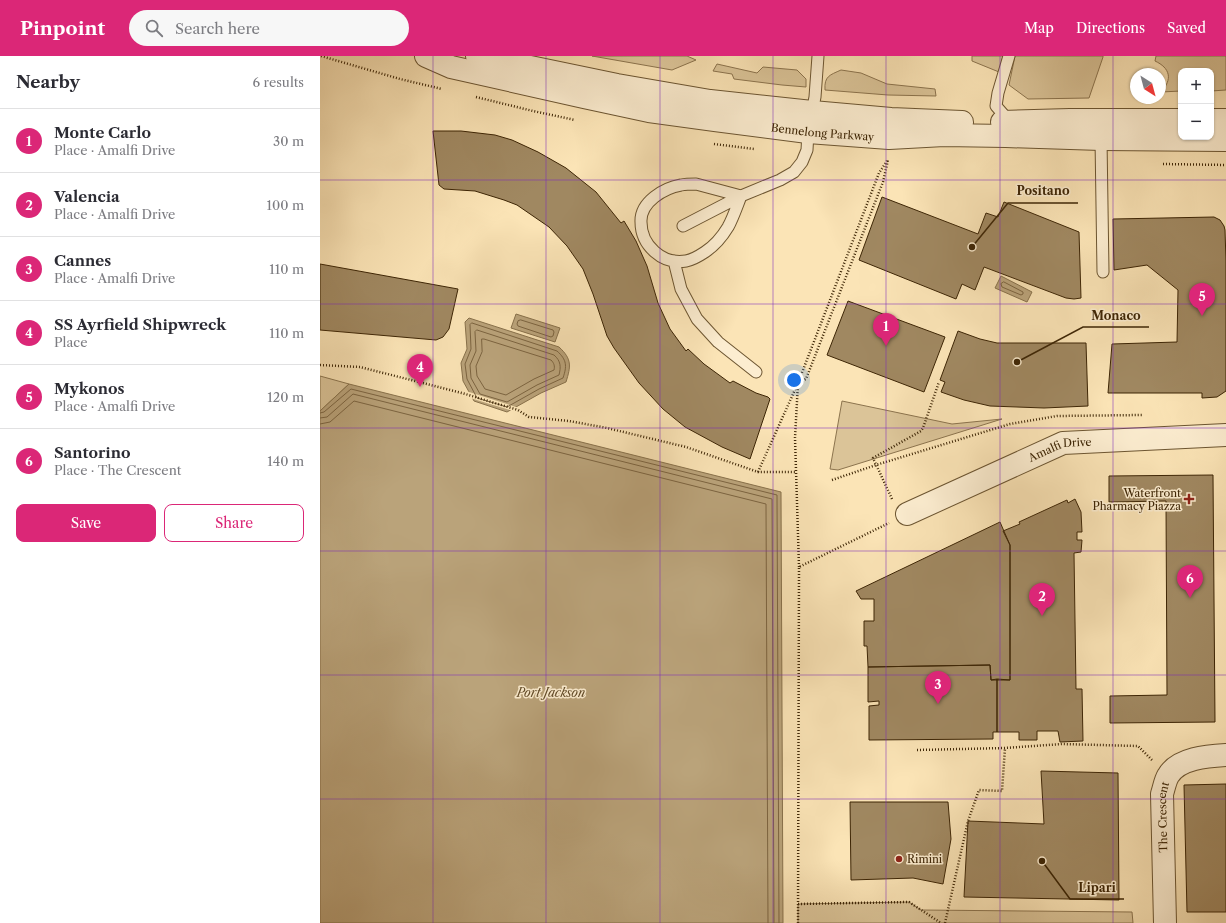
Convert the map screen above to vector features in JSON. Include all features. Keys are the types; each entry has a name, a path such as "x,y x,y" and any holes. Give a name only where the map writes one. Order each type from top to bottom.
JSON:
{"street":[{"name":"Bennelong Parkway","path":"426,56 451,67 584,98 649,111 715,120 810,122 891,119 954,122 1178,120"},
{"name":"Bennelong Parkway","path":"476,56 890,138 944,135 1101,139 1226,140"},
{"path":"1214,120 1226,120"},
{"name":"Amalfi Drive","path":"907,514 1063,443 1226,435"},
{"name":"The Crescent","path":"1165,923 1162,794 1168,776 1173,769 1186,760 1226,755"}],"lane":[{"path":"1009,56 998,93 996,106 1010,122"},
{"path":"683,226 741,196 780,180 794,172 802,162 807,150 810,122 815,97 818,57"},
{"path":"1103,272 1101,139 1110,127 1129,121"},
{"path":"696,184 741,196 728,227 709,249 697,257 686,261 665,259 655,253 648,244 643,233 640,221 644,208 654,197 667,189 681,185 696,184"},
{"path":"674,261 681,289 697,319 718,342 756,372"}],"path":[{"path":"758,472 798,383 879,174 889,157 883,182 806,379 798,383"},
{"path":"320,366 360,367 462,393 518,410 529,417 569,421 607,428 686,447 758,472 796,472"},
{"path":"888,492 873,458 921,431 939,382"},
{"path":"798,383 795,438 798,567 798,923"},
{"path":"832,480 1010,424 1057,416 1143,415"},
{"path":"798,567 907,514"},
{"path":"917,750 1004,748 1062,744 1138,746"},
{"path":"945,923 968,821 979,790 1002,791 1004,748"},
{"path":"798,904 909,902 942,923"}],"shaded area":[{"path":"592,56 687,56 696,60 672,70"},
{"path":"972,56 1003,56 999,72 972,61"},
{"path":"1015,56 1103,57 1089,98 1028,99 1009,85"},
{"path":"1156,56 1226,56 1226,90 1214,91 1214,68 1178,68 1178,91 1166,92 1168,78 1167,70 1155,61"},
{"path":"717,64 757,73 763,67 797,70 806,79 806,87 734,79 732,74 713,71"},
{"path":"841,70 861,73 887,84 935,89 936,96 888,95 825,90 828,77"},
{"path":"320,376 349,384 320,411"},
{"path":"842,401 952,424 1002,419 838,470 830,469"},
{"path":"909,902 921,910 1132,912 1133,923 798,923 798,904"}],"water":[{"path":"1001,276 1032,292 1027,302 995,288"},
{"path":"516,314 560,328 555,342 511,328"},
{"path":"469,318 559,347 566,355 569,363 569,371 566,382 541,393 507,412 474,401 463,381 461,363 467,349 465,322"},
{"name":"Port Jackson","path":"349,384 781,492 783,923 320,923 320,411"}],"pier":[{"path":"466,391 519,408 513,411 470,398"}],"building":[{"path":"433,131 461,131 495,135 512,140 538,152 566,168 596,192 621,223 624,221 636,241 647,266 658,303 670,329 686,351 688,349 704,364 730,383 733,381 770,399 750,459 722,447 685,427 663,409 639,383 607,336 583,269 567,246 549,227 517,205 504,200 475,191 444,189 439,185"},
{"path":"882,197 978,234 986,213 998,217 1004,202 1079,232 1081,298 1066,298 984,267 975,290 962,284 956,299 859,260"},
{"path":"1214,217 1220,220 1225,230 1226,391 1217,397 1202,398 1202,393 1108,393 1112,344 1177,342 1178,290 1147,265 1114,270 1113,219"},
{"path":"320,264 458,289 449,329 443,337 436,340 320,330"},
{"path":"848,301 945,337 924,392 827,355"},
{"path":"958,331 997,343 1086,343 1088,406 1044,408 990,406 964,400 941,392 945,382 940,380"},
{"path":"1213,475 1215,722 1110,723 1110,696 1167,695 1166,501 1109,502 1109,476"},
{"path":"1075,499 1081,512 1082,532 1077,532 1077,540 1082,540 1081,552 1074,553 1076,689 1082,689 1083,741 1060,742 1058,731 1037,731 1037,740 1019,740 1019,732 997,732 997,679 1010,680 1010,545 1003,531 1067,500 1068,503"},
{"path":"1000,522 1010,545 1010,680 991,680 990,665 868,667 867,646 864,646 864,621 874,621 874,599 861,599 856,591"},
{"path":"990,665 991,680 997,679 997,732 993,732 993,739 869,740 869,706 879,705 879,701 868,702 868,667"},
{"path":"1041,771 1118,773 1119,900 964,897 968,821 1044,824"},
{"path":"1226,784 1226,912 1187,912 1184,785"},
{"name":"Rimini","path":"850,802 948,802 951,839 943,884 913,878 851,880"}],"place":[{"name":"Positano","path":"972,247"},
{"name":"Mykonos","path":"1202,316"},
{"name":"Monte Carlo","path":"886,346"},
{"name":"Monaco","path":"1017,362"},
{"name":"SS Ayrfield Shipwreck","path":"420,387"},
{"name":"Waterfront Pharmacy Piazza","path":"1189,499"},
{"name":"Santorino","path":"1190,598"},
{"name":"Valencia","path":"1042,616"},
{"name":"Cannes","path":"938,704"},
{"name":"Rimini","path":"899,859"},
{"name":"Lipari","path":"1042,861"}]}
